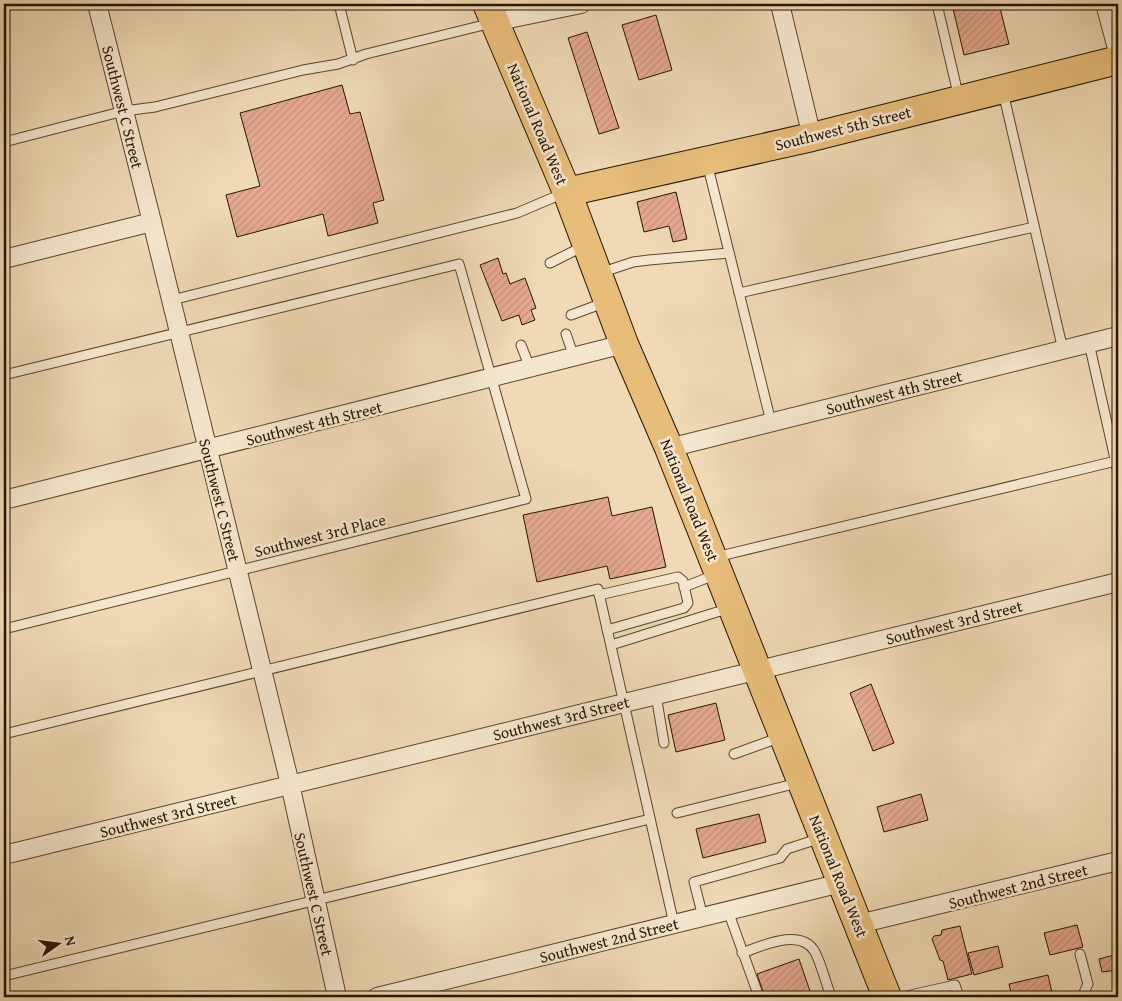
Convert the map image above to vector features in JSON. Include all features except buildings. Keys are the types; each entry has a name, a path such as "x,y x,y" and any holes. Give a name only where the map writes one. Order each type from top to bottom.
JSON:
{"main road":[{"name":"National Road West","path":"491,13 567,192 624,344 669,448 887,997"},
{"name":"Southwest 5th Street","path":"567,192 812,136 1118,60"}],"street":[{"name":"Southwest C Street","path":"97,4 172,300 290,784 337,997"},
{"path":"491,13 581,4"},
{"path":"780,4 812,136"},
{"path":"1105,4 1118,52"},
{"path":"4,259 152,222"},
{"name":"Southwest 4th Street","path":"669,448 1118,336"},
{"name":"Southwest 4th Street","path":"4,500 624,344"},
{"name":"Southwest 3rd Street","path":"4,855 1118,582"},
{"name":"Southwest 2nd Street","path":"859,924 1118,861"},
{"name":"Southwest 2nd Street","path":"377,997 841,883"}],"lane":[{"path":"339,4 353,60"},
{"path":"937,4 960,99"},
{"path":"4,142 124,111 155,107 303,70 353,60 491,13"},
{"path":"1002,89 1063,350"},
{"path":"706,160 771,422"},
{"path":"172,300 517,213 567,192"},
{"path":"739,293 1034,227"},
{"path":"550,263 587,244"},
{"path":"598,274 634,262 729,253"},
{"path":"4,375 459,264 492,378"},
{"path":"571,315 608,301"},
{"path":"566,334 574,357"},
{"path":"1089,343 1118,472"},
{"path":"521,345 530,368"},
{"name":"Southwest 3rd Place","path":"4,629 526,500 492,378"},
{"path":"684,586 716,565 1116,461"},
{"path":"599,595 675,577 681,578 688,603 686,607 607,630"},
{"path":"4,734 598,589 674,924"},
{"path":"611,645 733,607"},
{"path":"656,695 664,743"},
{"path":"734,754 784,736"},
{"path":"677,813 802,782"},
{"path":"4,976 650,820"},
{"path":"703,917 694,882 780,858 787,849 823,837"},
{"path":"728,911 759,997"},
{"path":"742,953 788,939 808,943 815,952 831,997"},
{"path":"1080,954 1088,984 1082,997"},
{"path":"902,997 955,985 959,997"}]}
